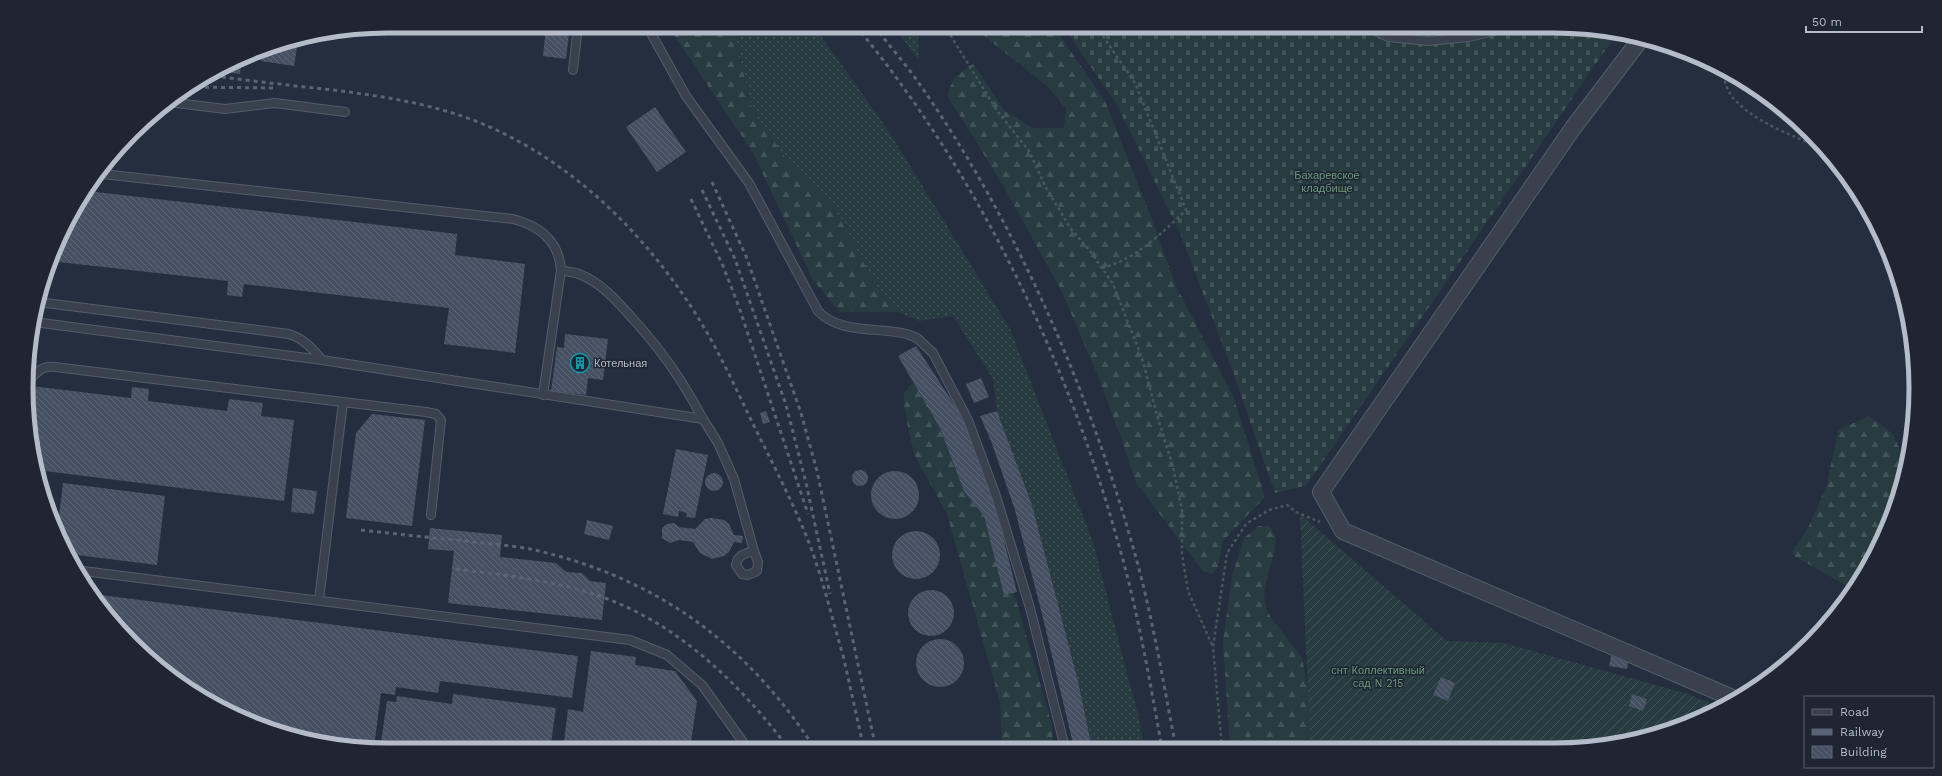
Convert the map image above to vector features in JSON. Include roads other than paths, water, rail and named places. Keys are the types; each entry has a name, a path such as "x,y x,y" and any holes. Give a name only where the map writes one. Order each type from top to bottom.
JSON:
{"street":[{"path":"1638,43 1573,128 1321,492 1343,531 1729,696"}],"lane":[{"path":"573,70 577,33"},
{"path":"650,33 686,96 749,183 818,311 825,318 836,324 907,334 917,338 933,353 968,420 996,496 1030,608 1064,743"},
{"path":"1380,33 1388,37 1428,41 1469,37 1486,33"},
{"path":"176,103 225,109 275,103 345,112"},
{"path":"104,174 513,219 528,224 546,234 559,255 561,270 543,395"},
{"path":"561,270 579,274 595,283 620,304 660,349 674,368 718,443 734,479 754,551"},
{"path":"44,303 289,334 300,338 309,345 322,360"},
{"path":"39,323 322,360 703,419"},
{"path":"34,376 39,369 46,366 436,414 441,420 431,515"},
{"path":"319,600 344,402"},
{"path":"84,571 630,640 667,655 702,685 744,743"}],"railway":[{"path":"861,33 901,84 942,145 981,209 1016,276 1048,344 1076,413 1100,483 1121,553 1139,626 1161,743"},
{"path":"880,33 916,79 953,134 987,192 1048,313 1074,375 1098,438 1138,565 1154,633 1175,743"},
{"path":"219,76 343,91 437,108 473,120 506,135 537,152 567,172 594,194 645,245 688,302 714,345 803,528 820,576 844,659"},
{"path":"200,87 273,88"},
{"path":"712,182 746,256 801,413 817,471 875,743"},
{"path":"702,190 735,259 786,405 806,483 830,594"},
{"path":"691,199 723,266 739,307 808,514"},
{"path":"361,530 515,546 575,561 617,577 657,596 694,619 728,646 759,677 788,711 811,743"},
{"path":"456,569 557,584 596,595 641,614 689,645 712,664 753,705 784,743"},
{"path":"843,655 863,743"}],"place":[{"name":"Котельная","path":"580,363"}],"park label":[{"name":"Бахаревское кладбище","path":"1327,181"},
{"name":"снт Коллективный сад N 215","path":"1378,676"}]}
